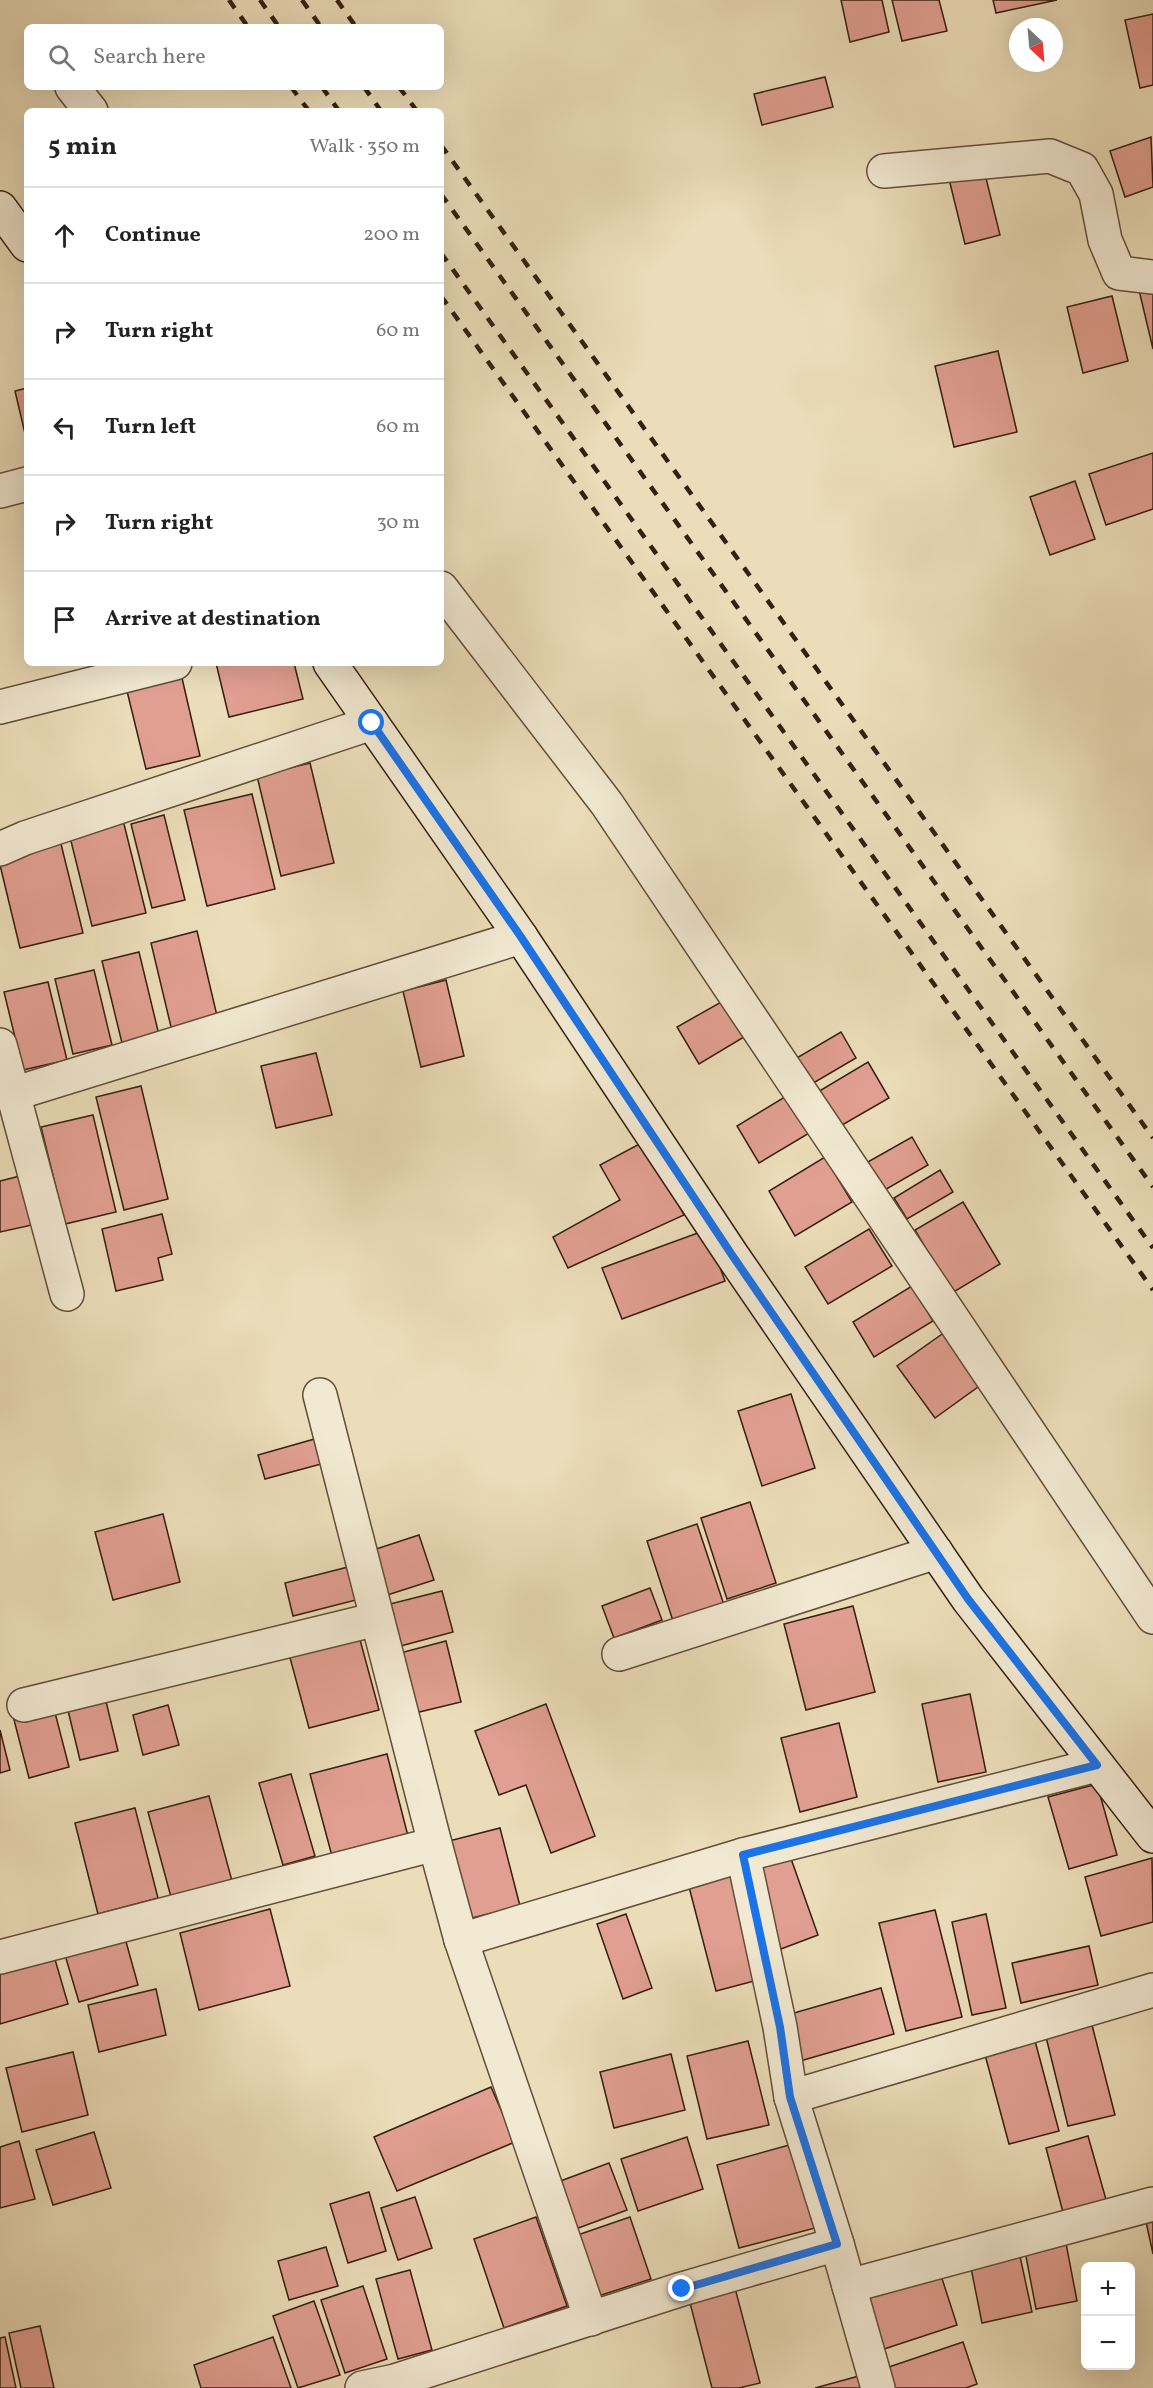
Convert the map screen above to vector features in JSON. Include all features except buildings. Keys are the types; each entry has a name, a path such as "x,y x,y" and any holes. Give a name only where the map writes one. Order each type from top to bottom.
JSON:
{"street":[{"path":"74,90 89,108"},
{"path":"884,171 1050,156 1082,169 1096,194 1105,240 1119,273 1153,277"},
{"path":"0,208 24,241"},
{"path":"0,491 24,485"},
{"path":"444,592 607,804 1153,1617"},
{"path":"0,707 163,666"},
{"path":"332,666 521,937 732,1255 968,1599 1153,1836"},
{"path":"0,849 25,838 372,723"},
{"path":"13,1094 521,937"},
{"path":"0,1045 67,1294"},
{"path":"320,1395 461,1940 591,2319"},
{"path":"620,1654 936,1552"},
{"path":"24,1704 377,1619"},
{"path":"461,1940 743,1855 1097,1765"},
{"path":"0,1957 435,1844"},
{"path":"743,1855 780,2027 790,2097 837,2244 878,2388"},
{"path":"790,2097 1153,1990"},
{"path":"849,2286 1153,2204"},
{"path":"362,2388 394,2381 837,2244"}],"railway":[{"path":"229,0 246,24"},
{"path":"260,0 277,24"},
{"path":"302,0 319,24"},
{"path":"337,0 354,24"},
{"path":"293,90 307,108"},
{"path":"324,90 337,108"},
{"path":"366,90 379,108"},
{"path":"401,90 415,108"},
{"path":"444,149 1153,1138"},
{"path":"444,198 1153,1187"},
{"path":"444,257 1153,1248"},
{"path":"444,300 1153,1290"}],"route":[{"path":"372,723 521,937 732,1255 968,1599 1097,1765 743,1855 780,2027 790,2097 837,2244 682,2289"}]}
